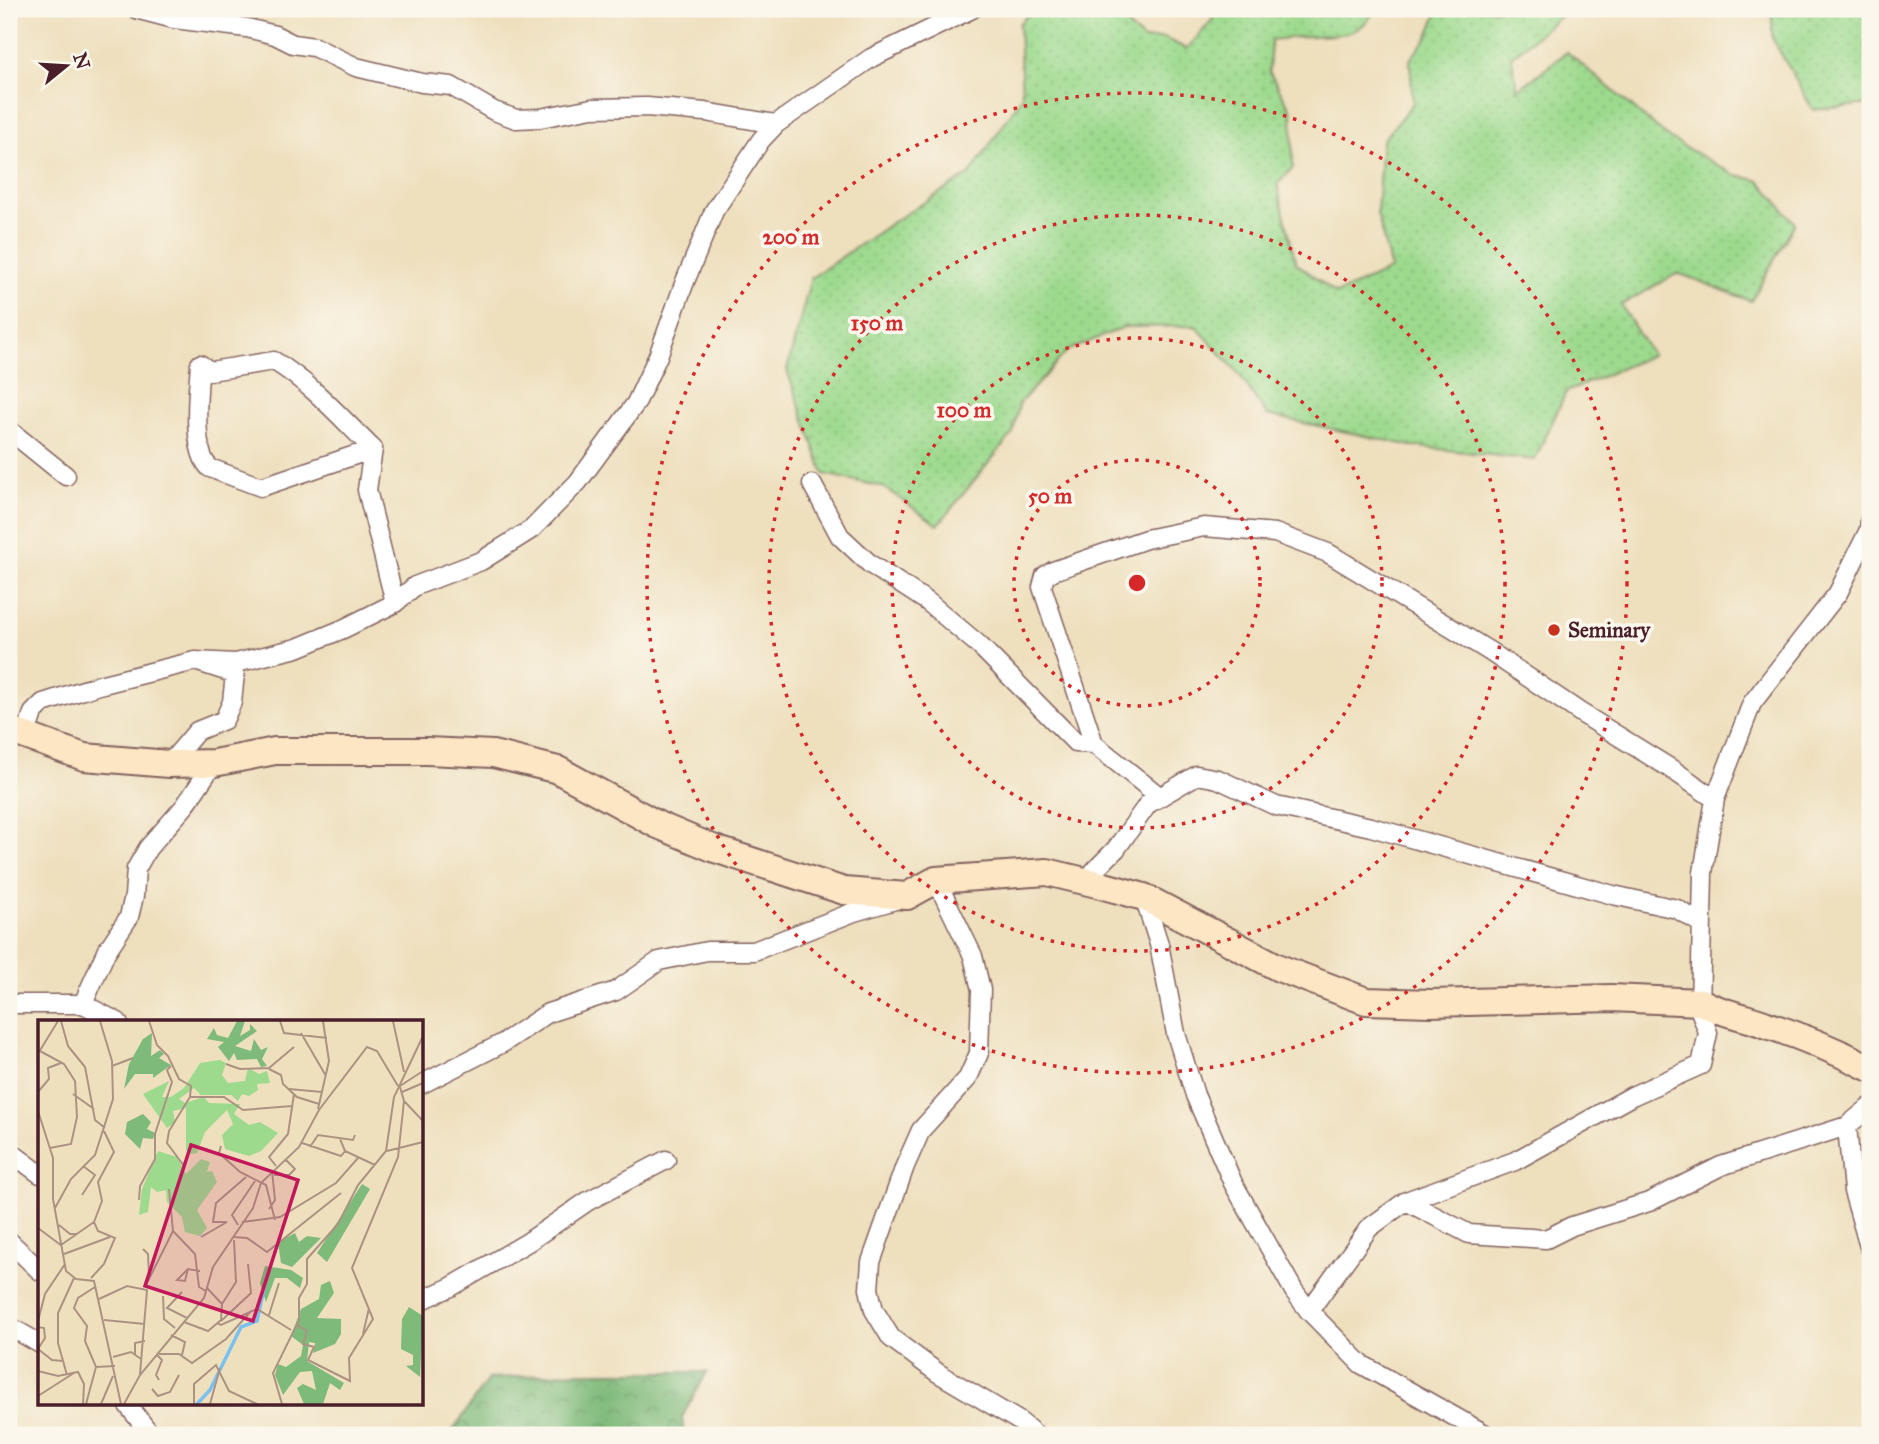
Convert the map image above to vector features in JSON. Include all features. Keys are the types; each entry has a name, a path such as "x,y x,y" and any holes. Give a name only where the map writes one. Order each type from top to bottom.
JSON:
{"main road":[{"path":"17,732 84,757 169,764 214,763 275,751 494,754 558,770 658,825 715,849 844,891 907,897 936,880 1047,872 1144,897 1279,968 1366,1001 1431,1003 1611,998 1701,1002 1711,1008 1830,1047 1870,1068"}],"street":[{"path":"136,9 174,19 247,28 275,35 293,44 314,47 356,67 422,83 451,86 494,111 516,119 540,118 592,108 647,107 705,112 775,124"},
{"path":"17,732 43,703 99,685 195,661 236,663 297,648 344,629 395,603 415,586 481,561 532,529 578,482 636,403 658,356 714,211 761,140 775,124 871,58 972,9"},
{"path":"274,361 291,371 327,402 373,449 261,487 210,468 201,454 197,398 200,365 210,371 274,361"},
{"path":"9,430 66,475"},
{"path":"373,449 367,490 395,603"},
{"path":"812,484 840,536 870,564 928,602 979,645 1076,743 1094,744"},
{"path":"1309,1311 1369,1228 1406,1201 1515,1161 1632,1096 1700,1065 1708,1033 1700,1010 1703,873 1715,799 1752,704 1838,593 1869,530 1870,520"},
{"path":"1159,796 1094,744 1042,587 1045,576 1053,571 1146,539 1204,527 1275,533 1328,553 1489,651 1715,799"},
{"path":"169,764 197,731 223,720 232,702 235,674 195,661"},
{"path":"83,1004 106,952 129,917 136,869 148,848 184,807 214,763"},
{"path":"1097,884 1094,871 1116,849 1149,804 1197,775 1218,779 1276,806 1371,827 1613,895 1676,909 1702,924"},
{"path":"936,880 973,956 981,990 979,1053 968,1077 921,1130 905,1166 871,1262 869,1289 874,1310 891,1338 938,1373 1019,1421 1036,1435"},
{"path":"424,1083 503,1043 548,1013 616,991 659,961 707,951 754,951 854,912 907,897"},
{"path":"1144,897 1159,944 1176,1034 1195,1095 1233,1183 1294,1291 1309,1311 1361,1364 1487,1435"},
{"path":"9,1004 83,1004 114,1020"},
{"path":"1406,1201 1469,1234 1546,1239 1572,1226 1649,1202 1721,1166 1846,1126 1870,1107"},
{"path":"1846,1126 1853,1191 1870,1250"},
{"path":"9,1151 38,1173"},
{"path":"424,1299 451,1287 528,1242 588,1201 666,1160"},
{"path":"9,1241 38,1269"},
{"path":"9,1326 38,1343"},
{"path":"129,1406 151,1435"}],"green space":[{"path":"1033,9 1120,9 1130,28 1144,40 1164,38 1187,49 1213,19 1212,9 1375,9 1364,24 1350,32 1271,41 1269,71 1292,112 1293,168 1277,184 1296,263 1337,294 1391,269 1377,213 1382,141 1413,103 1410,60 1428,36 1439,9 1569,9 1511,57 1518,90 1567,52 1669,138 1733,174 1760,181 1795,223 1751,301 1678,273 1621,305 1652,355 1566,392 1535,460 1412,446 1267,415 1238,373 1196,326 1124,327 1067,351 1019,404 1013,433 938,525 883,487 824,474 787,370 811,278 970,174 1022,97 1019,24"},
{"path":"1772,9 1870,9 1870,104 1813,110 1772,38"},
{"path":"576,1372 707,1372 682,1417 684,1435 450,1435 488,1379"}],"place":[{"name":"Seminary","path":"1554,630"}]}
